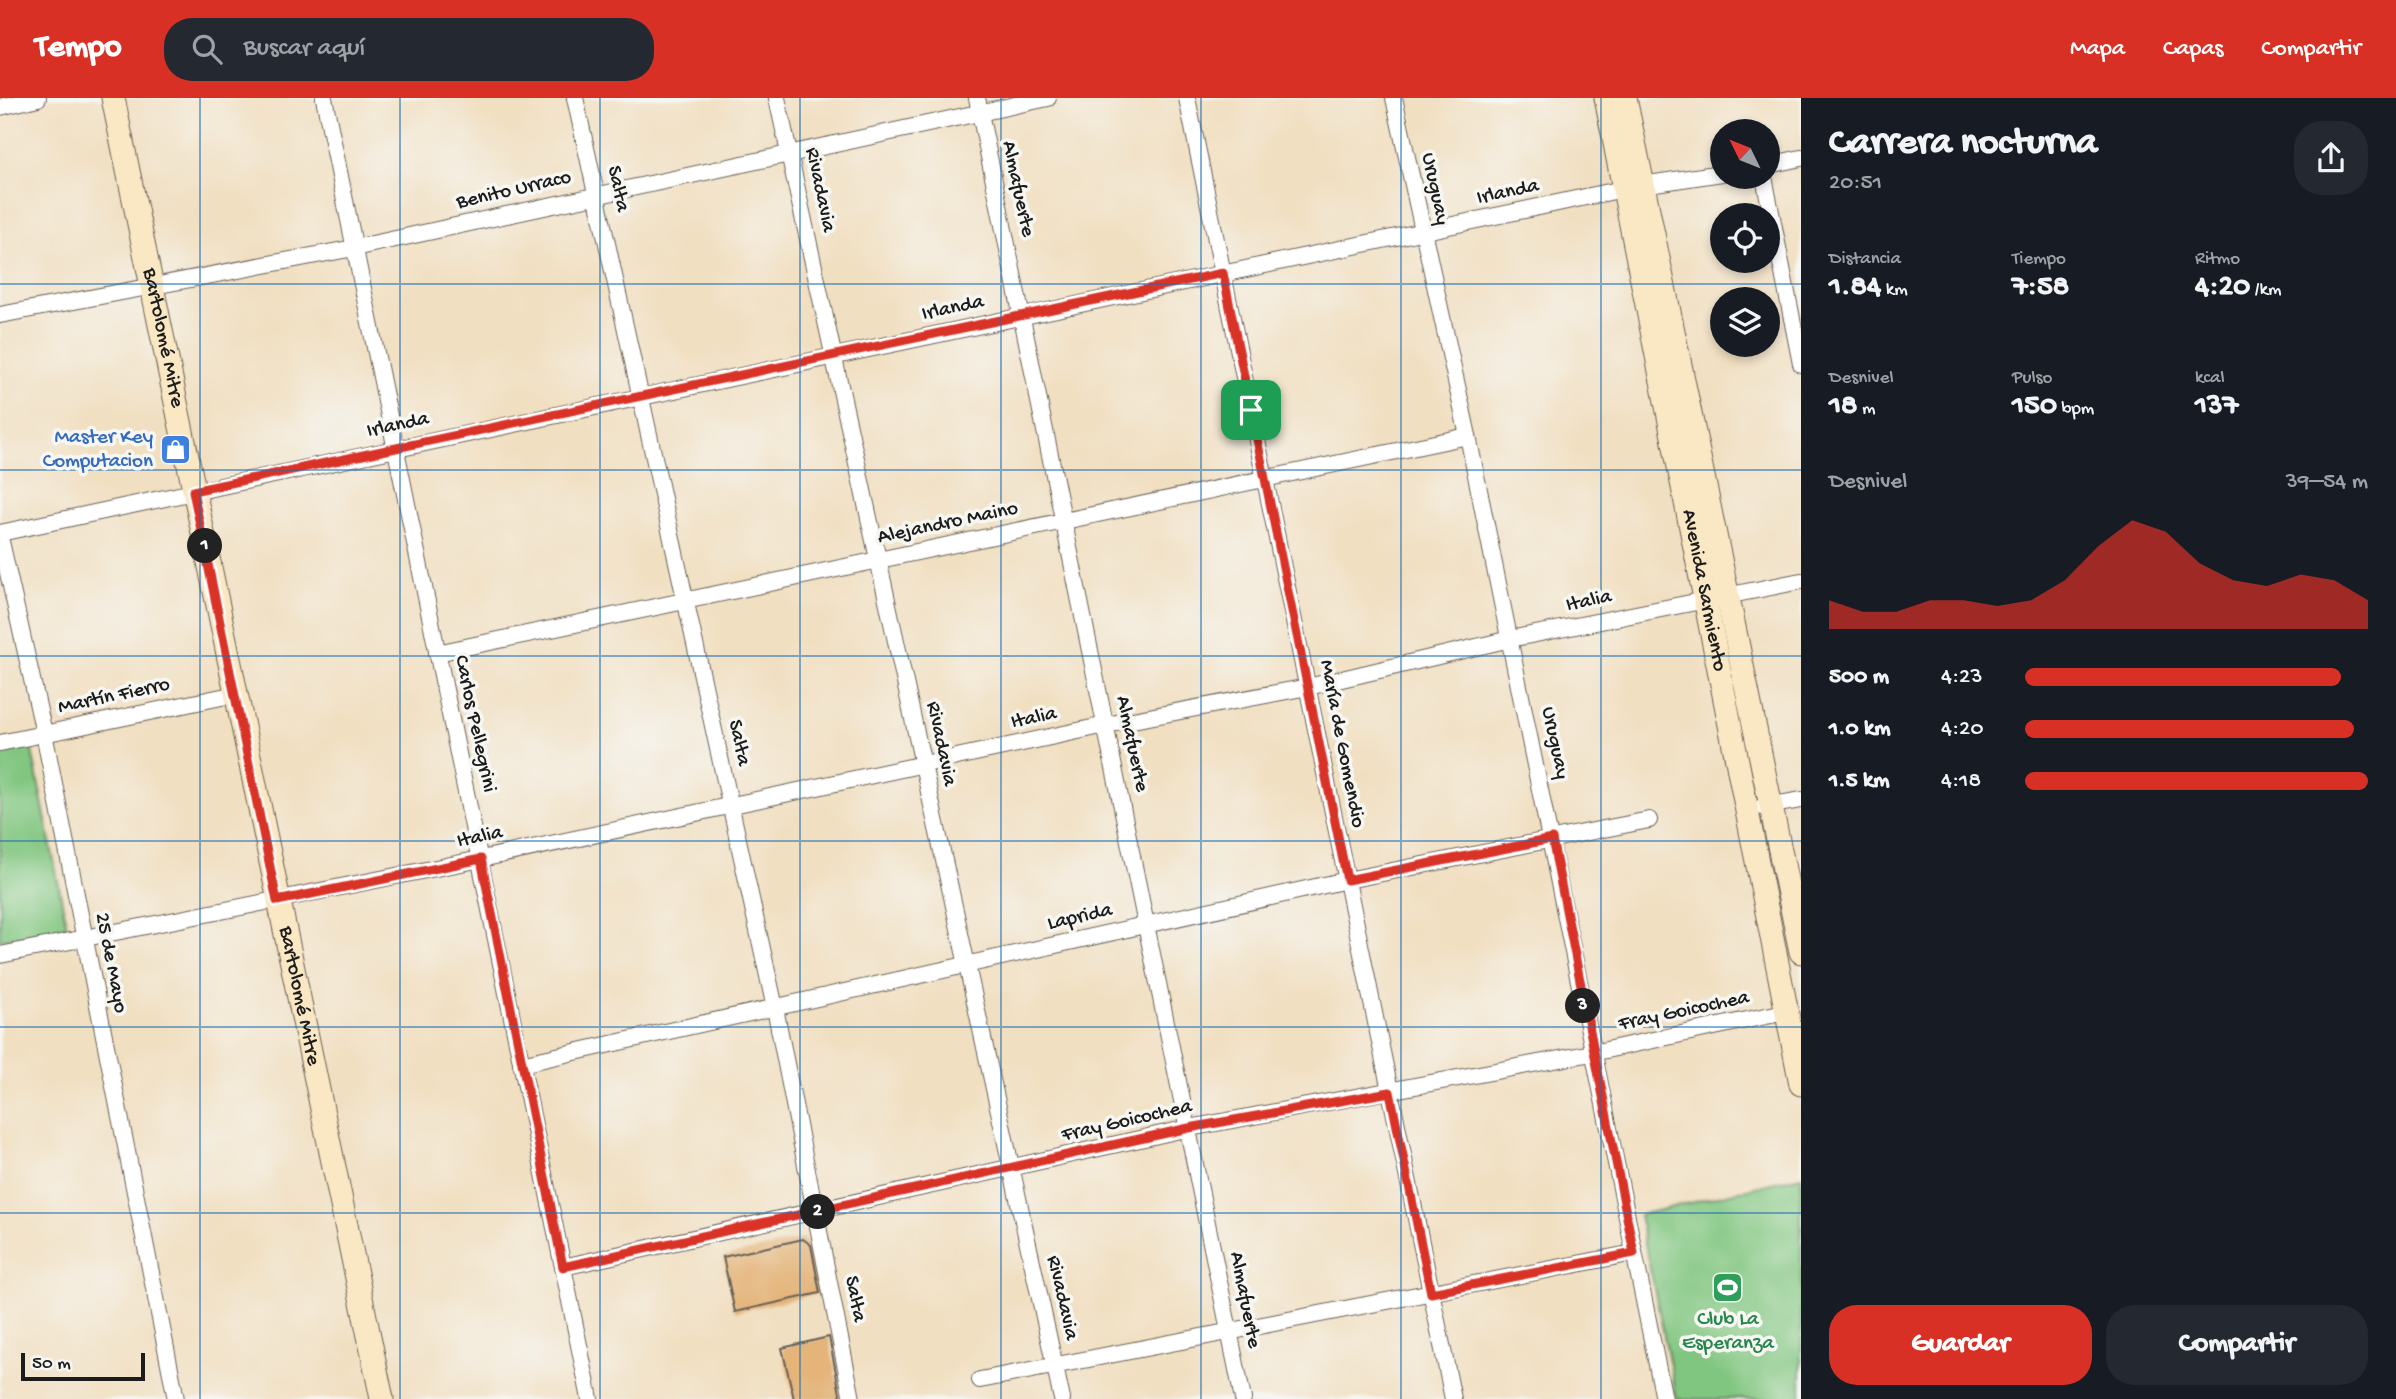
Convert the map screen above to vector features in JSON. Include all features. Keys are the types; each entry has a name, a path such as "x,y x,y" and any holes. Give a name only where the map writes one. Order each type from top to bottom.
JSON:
{"main road":[{"name":"Bartolomé Mitre","path":"113,98 382,1399"},
{"name":"Avenida Sarmiento","path":"1606,98 1633,187 1730,595 1801,952"},
{"name":"Avenida Sarmiento","path":"1625,98 1633,187 1706,599 1801,1084"}],"street":[{"path":"0,107 38,98"},
{"name":"Carlos Pellegrini","path":"324,98 590,1399"},
{"name":"Salta","path":"575,98 775,1008 852,1399"},
{"name":"Rivadavia","path":"777,98 1062,1399"},
{"name":"Benito Urraco","path":"0,315 152,284 354,248 790,154 978,105 1048,98"},
{"name":"María de Gomendio","path":"1187,98 1453,1399"},
{"name":"Uruguay","path":"1394,98 1552,839 1592,1053 1664,1399"},
{"name":"Almafuerte","path":"978,105 1243,1399"},
{"path":"1780,162 1801,158"},
{"name":"Irlanda","path":"0,535 193,491 1223,273 1633,187 1710,175"},
{"path":"1766,189 1801,364"},
{"name":"Alejandro Maino","path":"437,653 1468,436"},
{"name":"25 de Mayo","path":"0,535 44,733 176,1399"},
{"name":"Italia","path":"0,955 481,859 1106,725 1308,687 1510,639 1801,581"},
{"name":"Martín Fierro","path":"0,743 236,694"},
{"path":"1745,809 1801,800"},
{"name":"Laprida","path":"521,1064 1347,880 1649,820"},
{"name":"Fray Goicochea","path":"563,1267 1010,1170 1189,1128 1592,1053 1785,1012"},
{"path":"980,1380 1634,1253"}],"green space":[{"path":"31,746 67,927 0,940 0,753"},
{"name":"Club La Esperanza","path":"1801,1176 1801,1399 1677,1399 1639,1215"}],"building":[{"path":"803,1239 811,1245 820,1293 735,1312 723,1257"},
{"path":"829,1337 841,1399 794,1399 782,1348"}],"place":[{"name":"Master Key Computacion","path":"176,450"},
{"name":"Club La Esperanza","path":"1728,1288"}],"route":[{"path":"1223,273 1251,410 1347,880 1552,839 1592,1053 1634,1253 1431,1293 1390,1092 1189,1128 1010,1170 563,1267 481,859 277,901 193,491 1223,273"}]}
